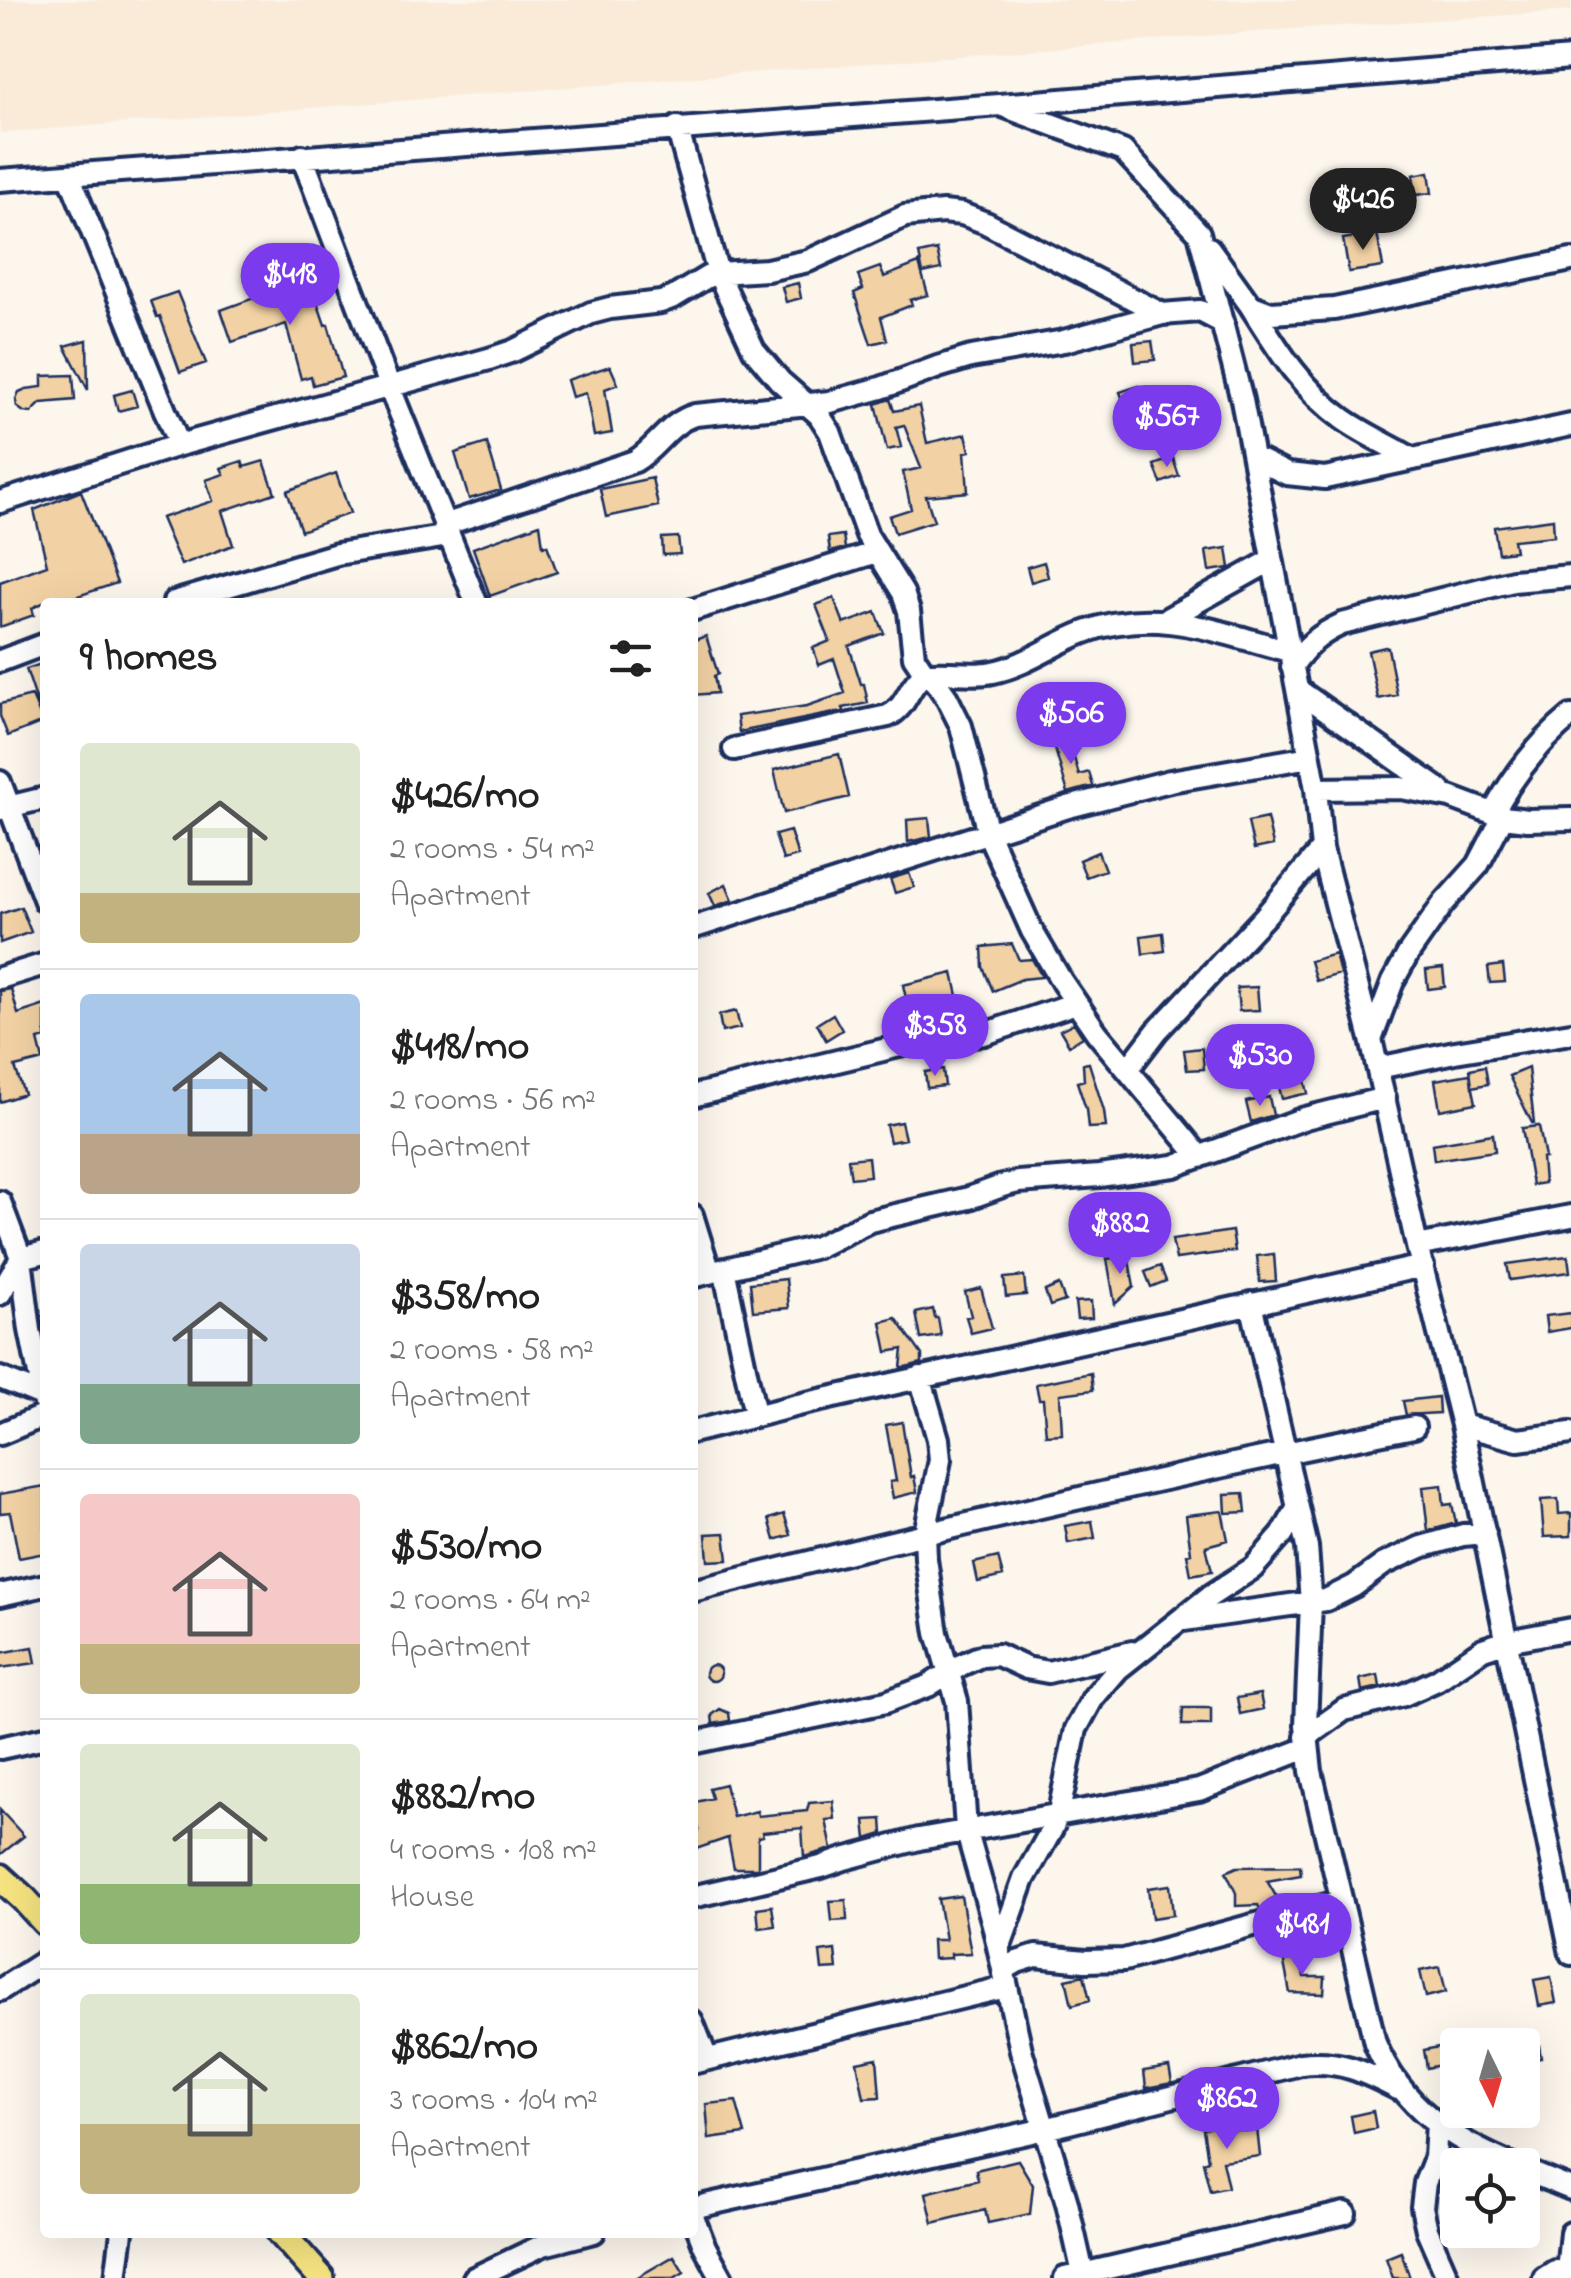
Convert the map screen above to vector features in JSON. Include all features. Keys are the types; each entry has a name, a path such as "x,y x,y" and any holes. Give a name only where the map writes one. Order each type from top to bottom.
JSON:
{"main road":[{"path":"0,1878 35,1896"},
{"path":"285,2238 322,2278"}],"street":[{"path":"0,180 1571,58"},
{"path":"1000,104 1123,150 1199,233 1285,362 1311,392 1344,420 1411,458"},
{"path":"677,127 718,273 754,350 830,432 866,535 902,594 912,624 914,657 947,698 961,726 988,833 1032,930 1076,1004 1200,1158"},
{"path":"302,156 474,598"},
{"path":"69,174 178,445"},
{"path":"0,502 178,445 461,368 512,351 591,313 674,298 718,273 784,267 820,256 905,216 943,212 986,223 1162,314"},
{"path":"1199,233 1253,457 1316,789 1322,849 1372,1040 1462,1426 1571,1954"},
{"path":"1250,305 1270,313 1334,309 1571,260"},
{"path":"188,598 337,554 446,531 635,461 685,418 809,405 854,396 971,357 1064,341 1162,314 1200,311 1223,323"},
{"path":"1253,457 1287,474 1325,478 1571,425"},
{"path":"698,608 877,552"},
{"path":"1165,620 1272,560"},
{"path":"734,749 888,716 901,708 916,681 928,673 988,673 1026,662 1102,626 1165,620 1291,659 1317,637 1342,624 1512,582 1571,576"},
{"path":"0,661 40,646"},
{"path":"1298,690 1450,797"},
{"path":"1372,1040 1387,995 1408,954 1434,916 1478,865 1504,792 1532,754 1571,716"},
{"path":"698,926 1068,807 1152,785 1310,757"},
{"path":"0,782 5,808 40,889"},
{"path":"1316,789 1402,788 1450,797 1498,815 1528,820 1571,819"},
{"path":"5,808 40,799"},
{"path":"1128,1069 1157,1031 1322,849"},
{"path":"0,978 40,966"},
{"path":"698,1095 912,1043 984,1034 1076,1004"},
{"path":"1378,1068 1571,1033"},
{"path":"709,1273 818,1247 870,1220 969,1198 1002,1186 1174,1166 1306,1118 1385,1098"},
{"path":"0,1202 21,1258 40,1384"},
{"path":"698,1430 755,1414 1251,1303 1571,1216"},
{"path":"698,1235 755,1414"},
{"path":"0,1294 21,1258 40,1253"},
{"path":"1251,1303 1307,1547 1311,1603 1305,1700 1307,1742 1375,2043 1390,2075 1414,2105 1477,2148"},
{"path":"920,1377 940,1460 925,1533 930,1596 958,1714 966,1829 1021,2050 1067,2203 1077,2277 1345,2213"},
{"path":"0,1378 40,1403"},
{"path":"0,1434 40,1408"},
{"path":"1462,1426 1518,1440 1571,1433"},
{"path":"698,1590 925,1533 1414,1427"},
{"path":"1003,1969 1013,1906 1057,1816 1076,1730 1084,1714 1118,1668 1252,1568 1282,1536 1297,1509"},
{"path":"1180,1620 1311,1603 1340,1594 1384,1564 1421,1547 1485,1533"},
{"path":"0,1594 40,1586"},
{"path":"698,1896 811,1870 918,1839 1199,1790 1307,1742 1344,1710 1421,1688 1484,1649 1571,1629"},
{"path":"698,1742 886,1702 928,1686 961,1665 989,1654 1048,1672 1143,1649"},
{"path":"0,1748 40,1739"},
{"path":"700,2061 1036,1956 1084,1962 1124,1960 1341,1901"},
{"path":"0,1990 40,1964"},
{"path":"698,2210 1045,2129 1301,2064 1333,2063 1360,2070 1401,2091"},
{"path":"1436,2122 1435,2158 1422,2207 1426,2230 1448,2278"},
{"path":"1540,2176 1571,2189"},
{"path":"698,2228 722,2278"},
{"path":"1544,2278 1555,2272 1569,2272 1571,2233"},
{"path":"116,2278 121,2238"},
{"path":"474,2278 543,2245 570,2238"}],"shaded area":[{"path":"0,0 1571,0 1571,11 1293,29 0,133"}],"building":[{"path":"1429,172 1432,193 1416,195 1413,175"},
{"path":"1377,233 1383,267 1349,272 1343,239"},
{"path":"937,250 941,269 923,273 919,254"},
{"path":"919,263 928,295 910,300 912,305 881,317 887,340 871,344 854,293 863,289 858,275 880,267 884,277"},
{"path":"309,278 325,325 328,324 343,377 313,385 311,376 301,379 286,324 232,342 221,310"},
{"path":"798,283 801,298 786,302 782,287"},
{"path":"177,292 206,363 180,372 151,301"},
{"path":"87,340 88,390 65,346"},
{"path":"1152,341 1155,360 1135,362 1133,343"},
{"path":"610,366 618,384 605,389 612,433 594,436 586,393 572,397 567,380"},
{"path":"73,375 75,400 41,403 31,413 17,407 19,392 42,387 42,376"},
{"path":"1138,386 1143,402 1126,408 1120,392"},
{"path":"132,390 137,406 118,411 114,395"},
{"path":"890,399 894,411 919,406 927,443 966,434 970,451 965,452 968,492 926,496 934,521 895,533 889,516 911,509 903,472 921,468 904,425 896,427 901,447 887,450 876,404"},
{"path":"487,443 501,490 469,499 455,453"},
{"path":"1173,458 1179,476 1161,483 1154,465"},
{"path":"242,461 244,467 264,461 275,493 222,511 233,545 181,565 161,518 213,501 206,480 224,474 221,468"},
{"path":"336,473 350,513 301,531 287,491"},
{"path":"652,478 658,506 606,517 600,489"},
{"path":"81,491 117,583 72,598 40,598 40,604 32,608 34,615 0,627 0,582 47,565 34,510"},
{"path":"1553,519 1554,536 1513,540 1515,551 1498,553 1494,527"},
{"path":"540,524 543,546 547,545 557,572 490,596 473,548"},
{"path":"843,535 845,548 830,552 828,537"},
{"path":"678,537 680,554 663,555 662,538"},
{"path":"1227,548 1230,568 1209,571 1206,551"},
{"path":"1044,562 1048,577 1031,582 1027,567"},
{"path":"834,598 844,624 876,612 884,633 849,646 868,703 739,732 737,716 807,706 845,693 834,659 819,665 813,648 830,641 816,605"},
{"path":"706,636 718,674 714,676 717,693 698,695 698,639"},
{"path":"1385,647 1397,695 1378,699 1368,651"},
{"path":"40,664 40,711 26,669"},
{"path":"32,696 40,723 8,736 0,704"},
{"path":"1068,737 1079,775 1089,772 1093,786 1068,793 1053,742"},
{"path":"839,754 849,797 784,813 774,770"},
{"path":"929,818 931,837 908,842 907,820"},
{"path":"1267,818 1273,845 1254,849 1248,822"},
{"path":"790,831 798,856 783,860 775,835"},
{"path":"1098,852 1105,870 1086,877 1079,860"},
{"path":"909,873 914,887 895,893 890,879"},
{"path":"726,884 733,900 715,906 709,893"},
{"path":"21,907 31,932 0,943 0,914"},
{"path":"1163,933 1165,951 1143,954 1141,936"},
{"path":"1012,944 1019,960 1032,959 1042,977 1022,979 993,991 983,967 982,947"},
{"path":"1335,954 1340,974 1316,981 1310,961"},
{"path":"1503,965 1505,982 1490,983 1488,967"},
{"path":"1443,968 1445,987 1428,989 1426,970"},
{"path":"953,973 962,1014 943,1018 944,1025 913,1029 903,985"},
{"path":"1257,987 1259,1010 1239,1011 1237,988"},
{"path":"11,989 18,1014 40,1007 40,1061 15,1067 24,1094 0,1102 0,991"},
{"path":"736,1011 740,1028 722,1032 719,1015"},
{"path":"833,1014 842,1030 826,1040 817,1024"},
{"path":"1074,1023 1083,1037 1069,1045 1060,1030"},
{"path":"1296,1044 1308,1093 1282,1099 1270,1050"},
{"path":"1202,1048 1204,1069 1187,1070 1184,1050"},
{"path":"1089,1063 1106,1127 1088,1128 1077,1082 1084,1080 1083,1064"},
{"path":"1485,1066 1488,1084 1472,1087 1470,1069"},
{"path":"1528,1068 1534,1123 1509,1076"},
{"path":"943,1069 945,1086 927,1088 925,1072"},
{"path":"1470,1074 1476,1103 1440,1110 1435,1080"},
{"path":"1269,1097 1273,1115 1251,1122 1246,1102"},
{"path":"901,1122 905,1139 890,1142 886,1125"},
{"path":"1539,1126 1545,1158 1544,1183 1532,1185 1522,1128"},
{"path":"1493,1134 1495,1151 1434,1160 1432,1144"},
{"path":"868,1157 870,1176 851,1178 848,1159"},
{"path":"1232,1231 1235,1251 1176,1259 1172,1240"},
{"path":"1274,1254 1276,1281 1260,1282 1257,1256"},
{"path":"1128,1255 1134,1287 1115,1304 1107,1259"},
{"path":"1568,1256 1570,1272 1510,1280 1507,1264"},
{"path":"1160,1266 1166,1281 1151,1287 1145,1272"},
{"path":"1024,1276 1026,1295 1006,1297 1004,1278"},
{"path":"786,1279 789,1308 753,1311 750,1283"},
{"path":"1059,1285 1065,1301 1050,1306 1045,1291"},
{"path":"981,1288 992,1328 971,1333 965,1292"},
{"path":"1091,1301 1092,1318 1077,1319 1075,1302"},
{"path":"933,1309 941,1336 921,1339 916,1313"},
{"path":"1571,1313 1571,1328 1547,1332 1545,1316"},
{"path":"896,1318 922,1355 922,1363 901,1368 903,1349 887,1352 881,1322"},
{"path":"1091,1373 1093,1390 1060,1394 1062,1434 1046,1435 1043,1399 1039,1399 1036,1384"},
{"path":"1438,1397 1439,1413 1406,1415 1403,1401"},
{"path":"902,1422 917,1492 893,1498 890,1482 896,1481 886,1425"},
{"path":"1442,1485 1444,1505 1452,1504 1456,1523 1428,1531 1423,1487"},
{"path":"40,1487 40,1554 19,1558 10,1512 0,1513 0,1494"},
{"path":"1244,1493 1246,1512 1226,1513 1225,1494"},
{"path":"1558,1499 1559,1514 1571,1513 1571,1536 1544,1537 1541,1500"},
{"path":"1222,1511 1228,1540 1206,1546 1212,1571 1191,1575 1186,1515"},
{"path":"784,1514 791,1535 775,1540 769,1519"},
{"path":"1092,1521 1095,1538 1068,1543 1065,1526"},
{"path":"725,1533 728,1560 708,1561 706,1534"},
{"path":"998,1557 1003,1576 978,1582 974,1563"},
{"path":"33,1647 36,1663 0,1668 0,1653"},
{"path":"713,1665 721,1673 713,1681 705,1673"},
{"path":"1378,1675 1380,1687 1362,1691 1360,1679"},
{"path":"1260,1694 1263,1709 1240,1714 1237,1698"},
{"path":"1183,1708 1211,1708 1211,1725 1182,1725"},
{"path":"720,1709 729,1713 730,1721 713,1724 712,1715"},
{"path":"725,1784 733,1817 757,1811 758,1816 807,1811 809,1803 833,1801 835,1819 826,1820 832,1849 804,1857 802,1828 762,1832 763,1836 758,1837 758,1867 734,1868 728,1838 698,1848 698,1802 712,1798 709,1788"},
{"path":"0,1810 24,1836 0,1855"},
{"path":"882,1819 883,1834 867,1839 865,1820"},
{"path":"1300,1866 1301,1875 1267,1881 1280,1903 1260,1909 1258,1905 1236,1906 1236,1893 1226,1872 1237,1867"},
{"path":"1170,1885 1173,1915 1152,1918 1148,1888"},
{"path":"961,1896 971,1953 933,1959 932,1940 945,1940 938,1899"},
{"path":"846,1900 847,1920 832,1921 830,1901"},
{"path":"772,1906 775,1926 759,1928 757,1908"},
{"path":"1326,1919 1332,1939 1312,1945 1306,1925"},
{"path":"835,1950 837,1969 822,1970 820,1952"},
{"path":"1300,1955 1304,1977 1325,1977 1324,1994 1290,1993 1283,1958"},
{"path":"1440,1967 1446,1992 1426,1997 1420,1971"},
{"path":"1084,1975 1090,2000 1072,2005 1066,1979"},
{"path":"1551,1977 1556,2003 1539,2006 1534,1980"},
{"path":"1440,2047 1440,2065 1427,2068 1424,2050"},
{"path":"877,2058 880,2097 864,2098 857,2062"},
{"path":"1169,2067 1172,2083 1146,2088 1144,2071"},
{"path":"736,2101 745,2134 709,2139 706,2104"},
{"path":"1373,2111 1376,2128 1354,2133 1351,2116"},
{"path":"1218,2126 1219,2132 1257,2128 1260,2156 1222,2161 1228,2187 1210,2191 1203,2162 1208,2160 1203,2129"},
{"path":"1018,2160 1033,2185 1030,2214 988,2223 985,2210 933,2223 926,2193 978,2180 976,2170"},
{"path":"1401,2252 1410,2278 1393,2278 1386,2258"},
{"path":"674,2256 684,2272 674,2278 636,2278"}]}
